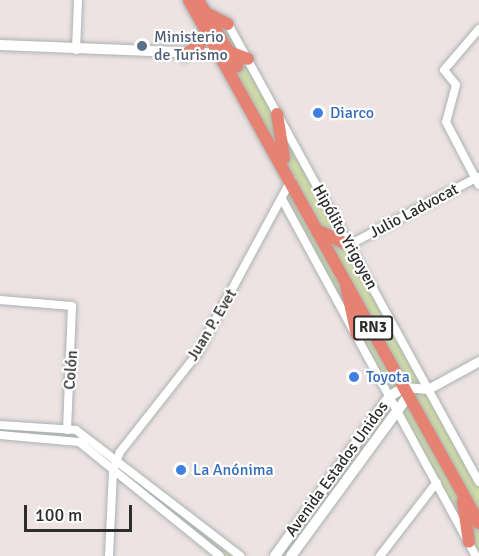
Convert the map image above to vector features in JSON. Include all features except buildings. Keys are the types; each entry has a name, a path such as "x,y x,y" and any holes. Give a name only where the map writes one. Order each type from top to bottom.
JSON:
{"highway":[{"name":"RN3","path":"189,0 207,30 226,54 284,158 292,179"},
{"name":"RN3","path":"198,0 207,13 292,179 479,523"},
{"path":"207,13 228,24"},
{"path":"184,55 199,46 207,30"},
{"path":"226,54 248,59"},
{"path":"277,114 284,158"},
{"path":"321,232 349,246"},
{"path":"342,270 357,335"},
{"path":"461,490 469,542"}],"main road":[{"path":"0,45 184,55 226,54"},
{"name":"Avenida Estados Unidos","path":"275,556 390,396 407,391"},
{"name":"Avenida Estados Unidos","path":"291,556 398,411 407,391"}],"street":[{"path":"76,50 78,0"},
{"name":"Hipólito Yrigoyen","path":"228,24 425,388 479,482"},
{"path":"478,180 445,118 456,85 444,70 479,29"},
{"name":"Juan P. Evet","path":"116,460 197,354 292,179"},
{"name":"Julio Ladvocat","path":"349,246 478,180"},
{"path":"282,199 476,556"},
{"name":"Colón","path":"0,300 72,306 67,433"},
{"path":"407,391 425,388 479,361"},
{"path":"0,425 67,433 116,460 240,556"},
{"path":"0,435 67,433 220,556"},
{"path":"109,556 113,470 116,460"},
{"path":"380,556 437,482"}],"green space":[{"path":"198,0 228,24 479,482 479,556 398,412 291,556 275,556 390,396 282,199 292,179"},
{"path":"0,425 67,428 240,556 220,556 79,442 0,435"}],"place":[{"name":"Ministerio de Turismo","path":"142,46"},
{"name":"Diarco","path":"318,113"},
{"name":"Toyota","path":"354,377"},
{"name":"La Anónima","path":"181,470"}]}
